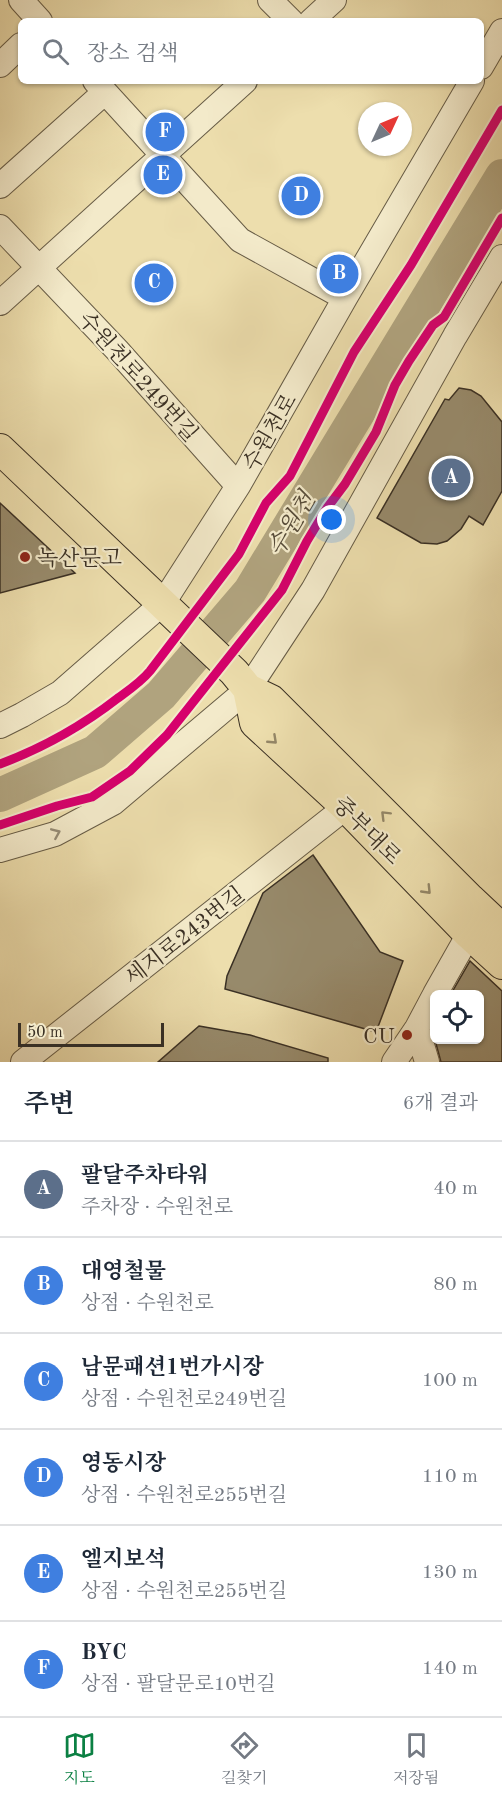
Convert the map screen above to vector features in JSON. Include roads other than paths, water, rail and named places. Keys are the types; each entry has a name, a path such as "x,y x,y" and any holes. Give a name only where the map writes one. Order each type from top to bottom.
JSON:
{"main road":[{"name":"중부대로","path":"0,449 167,607 241,681 271,700 502,929"},
{"name":"중부대로","path":"241,681 255,723 346,807 469,934 502,964"}],"street":[{"path":"21,0 37,18"},
{"path":"270,0 288,18"},
{"path":"314,18 334,0"},
{"path":"484,61 502,31"},
{"path":"0,65 18,48"},
{"path":"0,303 242,84"},
{"name":"수원천로","path":"0,726 60,693 167,607 470,84"},
{"path":"0,186 100,86 240,240 345,298"},
{"name":"수원천로249번길","path":"0,227 117,350 238,486"},
{"path":"0,850 55,834 113,803 241,681 313,590 455,336 502,257"},
{"name":"세지로243번길","path":"23,1062 346,807"},
{"path":"438,990 469,934"},
{"path":"394,1062 430,1004"},
{"path":"417,1028 427,1062"}],"waterway":[{"name":"수원천","path":"0,795 95,752 161,695 250,591 502,176"}],"place":[{"name":"BYC","path":"165,132"},
{"name":"엘지보석","path":"163,175"},
{"name":"영동시장","path":"301,196"},
{"name":"대영철물","path":"339,274"},
{"name":"남문패션1번가시장","path":"154,283"},
{"name":"팔달주차타워","path":"451,478"},
{"name":"녹산문고","path":"25,557"},
{"name":"CU","path":"407,1035"}]}
